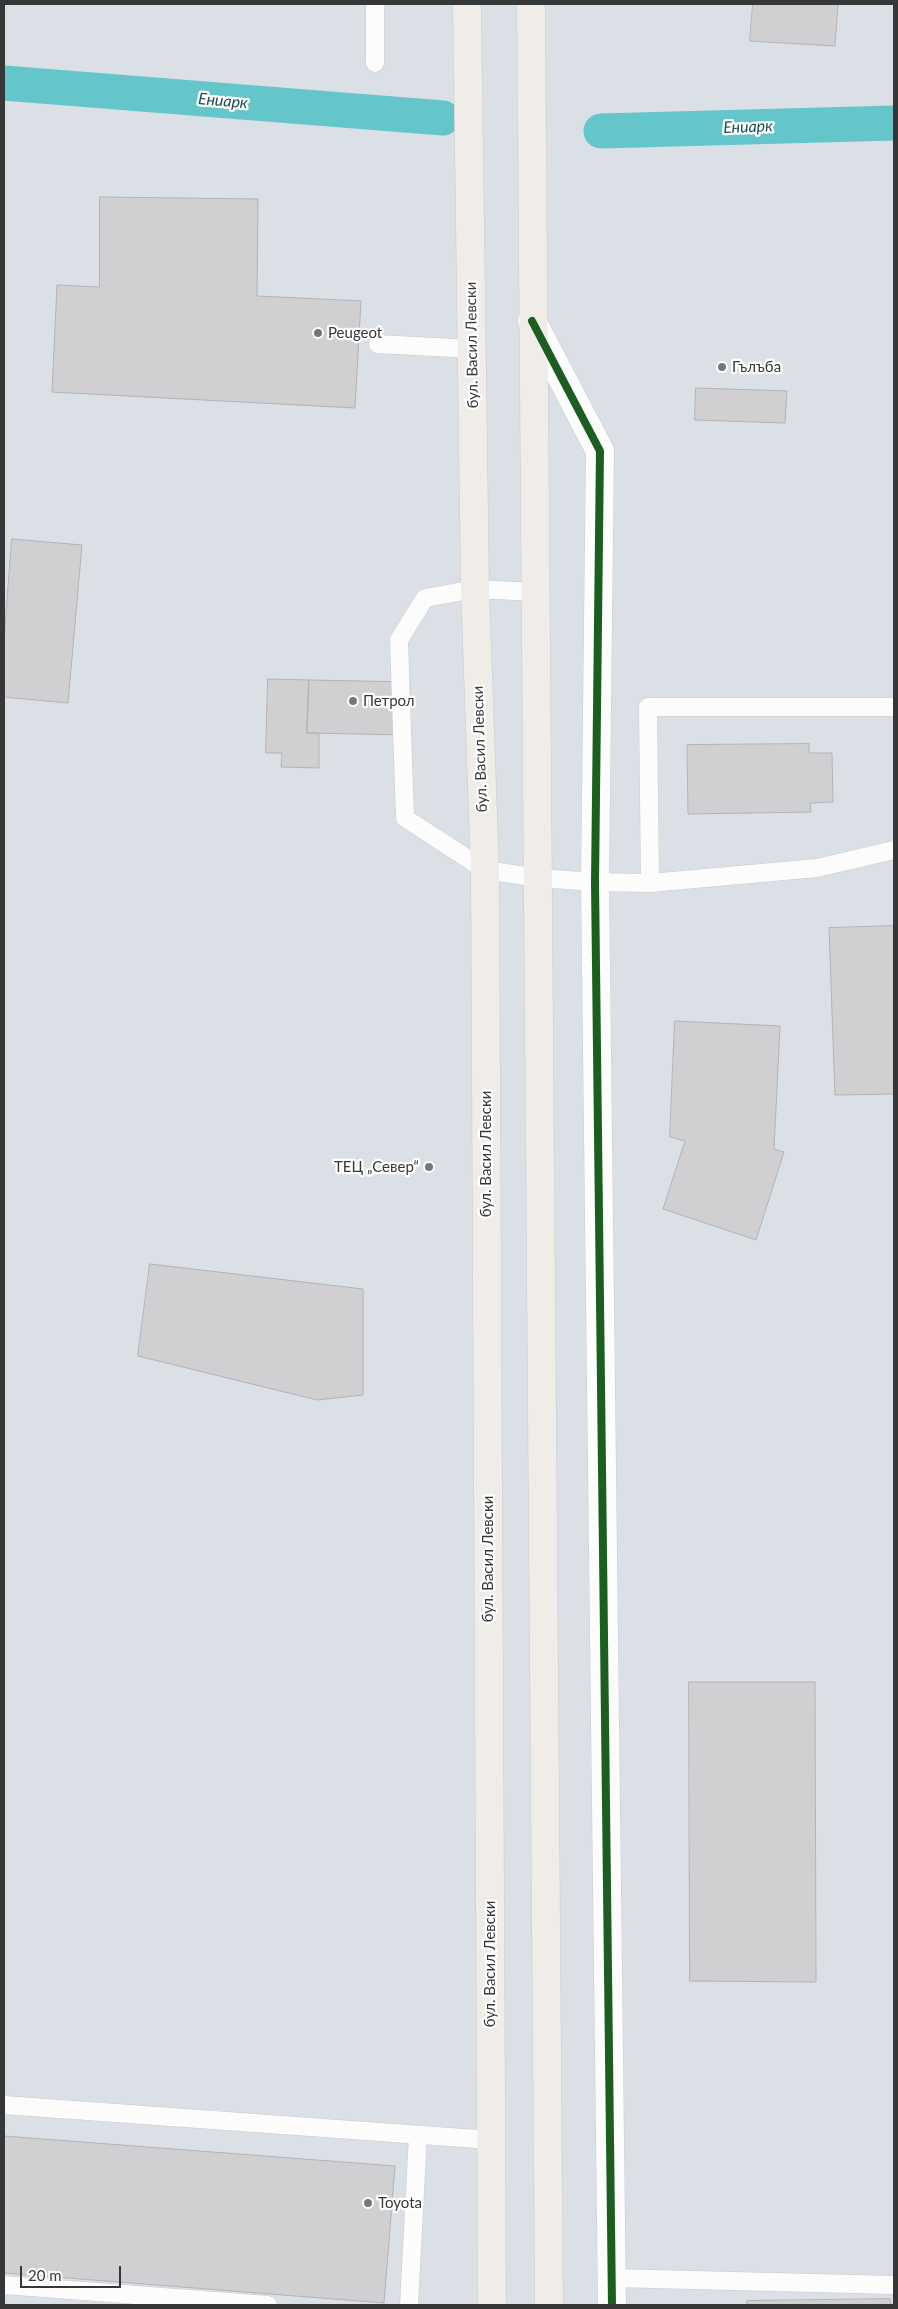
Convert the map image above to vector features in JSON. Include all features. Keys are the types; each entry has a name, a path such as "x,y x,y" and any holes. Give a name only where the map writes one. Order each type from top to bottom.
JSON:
{"main road":[{"name":"бул. Васил Левски","path":"467,4 474,589 484,870 492,2305"},
{"path":"531,4 549,2305"}],"street":[{"path":"532,321 600,451 595,882 612,2305"}],"lane":[{"path":"375,4 375,63"},
{"path":"378,344 472,349"},
{"path":"535,592 474,589 425,598 399,640 405,818 484,870 539,878 595,882 650,883 817,868 894,850"},
{"path":"650,883 648,707 894,708"},
{"path":"4,2105 491,2140"},
{"path":"409,2305 418,2135"},
{"path":"612,2278 894,2285"},
{"path":"4,2285 268,2305"}],"shaded area":[{"path":"4,4 894,4 894,2305 4,2305"}],"building":[{"path":"753,4 838,4 835,46 750,41"},
{"path":"100,197 258,199 257,296 361,301 355,408 52,392 57,285 99,287"},
{"path":"696,388 787,391 785,423 695,420"},
{"path":"12,539 82,545 68,703 4,697 4,640"},
{"path":"268,679 309,680 307,733 319,733 319,768 281,767 282,753 266,753"},
{"path":"309,680 410,682 409,735 307,733"},
{"path":"809,744 809,753 832,753 833,802 810,803 811,812 688,814 687,745"},
{"path":"894,926 894,1094 835,1095 829,928"},
{"path":"675,1021 780,1026 774,1149 784,1152 756,1240 663,1209 685,1141 670,1137"},
{"path":"150,1264 363,1289 363,1395 317,1400 138,1356"},
{"path":"689,1682 815,1682 816,1982 690,1981"},
{"path":"4,2136 395,2166 384,2303 4,2273"},
{"path":"890,2299 891,2305 747,2305 747,2301"}],"waterway":[{"name":"Ениарк","path":"4,83 443,118"},
{"name":"Ениарк","path":"601,131 894,123"}],"cycle path":[{"path":"532,321 600,451 595,882 612,2305"}],"place":[{"name":"Peugeot","path":"318,333"},
{"name":"Гълъба","path":"722,367"},
{"name":"Петрол","path":"353,701"},
{"name":"ТЕЦ „Север“","path":"429,1167"},
{"name":"Toyota","path":"368,2203"}]}
